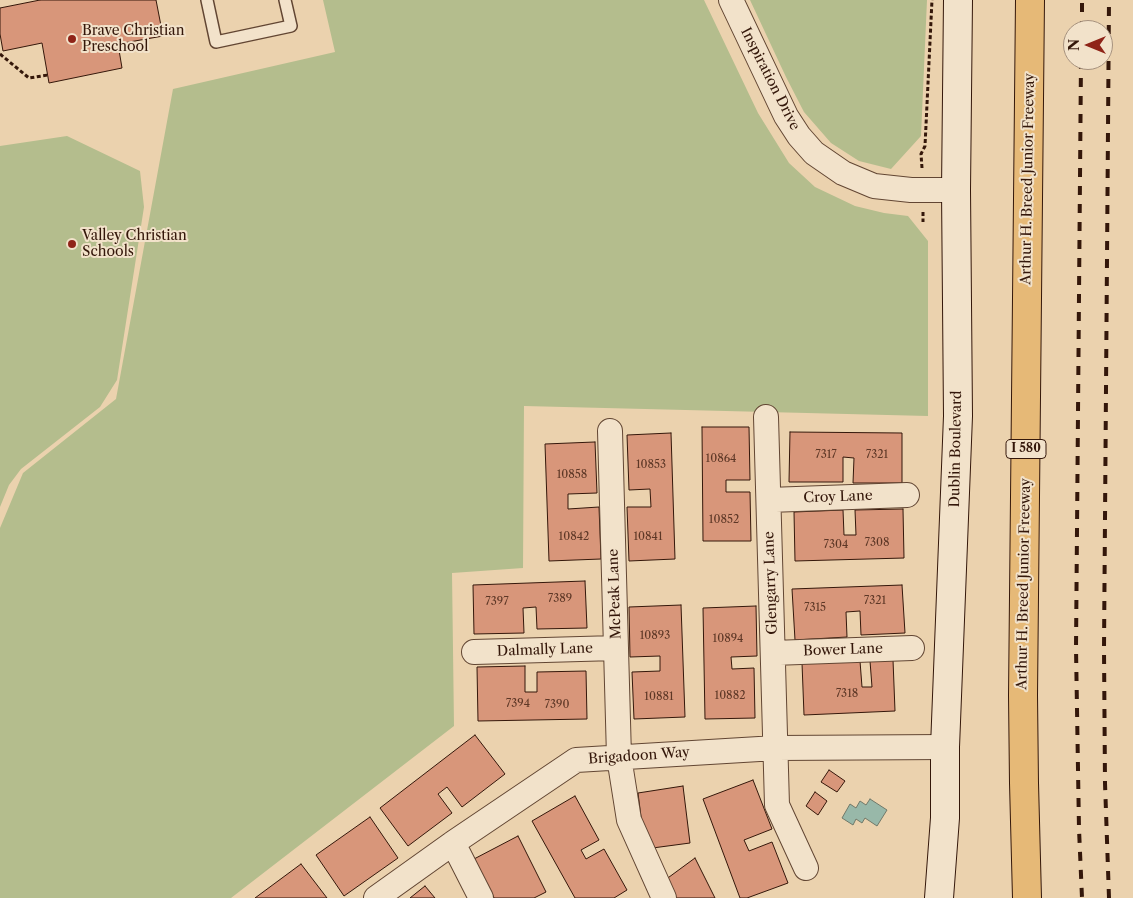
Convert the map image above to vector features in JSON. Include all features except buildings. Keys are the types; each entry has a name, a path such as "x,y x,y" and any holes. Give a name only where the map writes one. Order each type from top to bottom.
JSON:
{"highway":[{"name":"Arthur H. Breed Junior Freeway","path":"1027,898 1023,695 1030,0"}],"street":[{"name":"Inspiration Drive","path":"731,0 786,116 799,136 814,153 833,167 862,182 885,188 956,190"},
{"name":"Dublin Boulevard","path":"940,898 945,818 958,416 956,190 958,0"},
{"name":"Glengarry Lane","path":"766,418 776,805 806,868"},
{"name":"McPeak Lane","path":"610,431 619,757 628,820 664,898"},
{"name":"Croy Lane","path":"769,500 907,495"},
{"name":"Dalmally Lane","path":"474,652 616,648"},
{"name":"Bower Lane","path":"773,653 912,648"},
{"name":"Brigadoon Way","path":"376,898 453,843 576,760 776,748 946,747"},
{"path":"453,843 481,898"}],"lane":[{"path":"207,0 216,42 291,26 285,0"}],"path":[{"path":"923,222 921,154 925,146 932,0"},
{"path":"0,54 29,78 48,75"}],"green space":[{"path":"323,0 704,0 758,113 789,163 815,187 855,206 884,213 908,216 928,241 928,416 524,406 523,568 452,573 454,726 231,898 0,898 0,528 23,473 116,399 173,89 335,52"},
{"path":"750,0 927,0 921,136 891,169 859,161 831,143 804,112"},
{"path":"67,136 140,171 144,207 117,380 100,407 21,469 9,485 0,507 0,146"}],"shaded area":[{"path":"870,799 887,810 877,826 865,818 862,823 856,819 853,825 842,818 850,804 856,808 860,801 866,805"}],"railway":[{"path":"1082,0 1082,20"},
{"path":"1109,0 1104,649 1105,783 1109,898"},
{"path":"1081,70 1076,648 1082,898"}],"place":[{"name":"Brave Christian Preschool","path":"72,39"},
{"name":"Valley Christian Schools","path":"72,244"}]}
